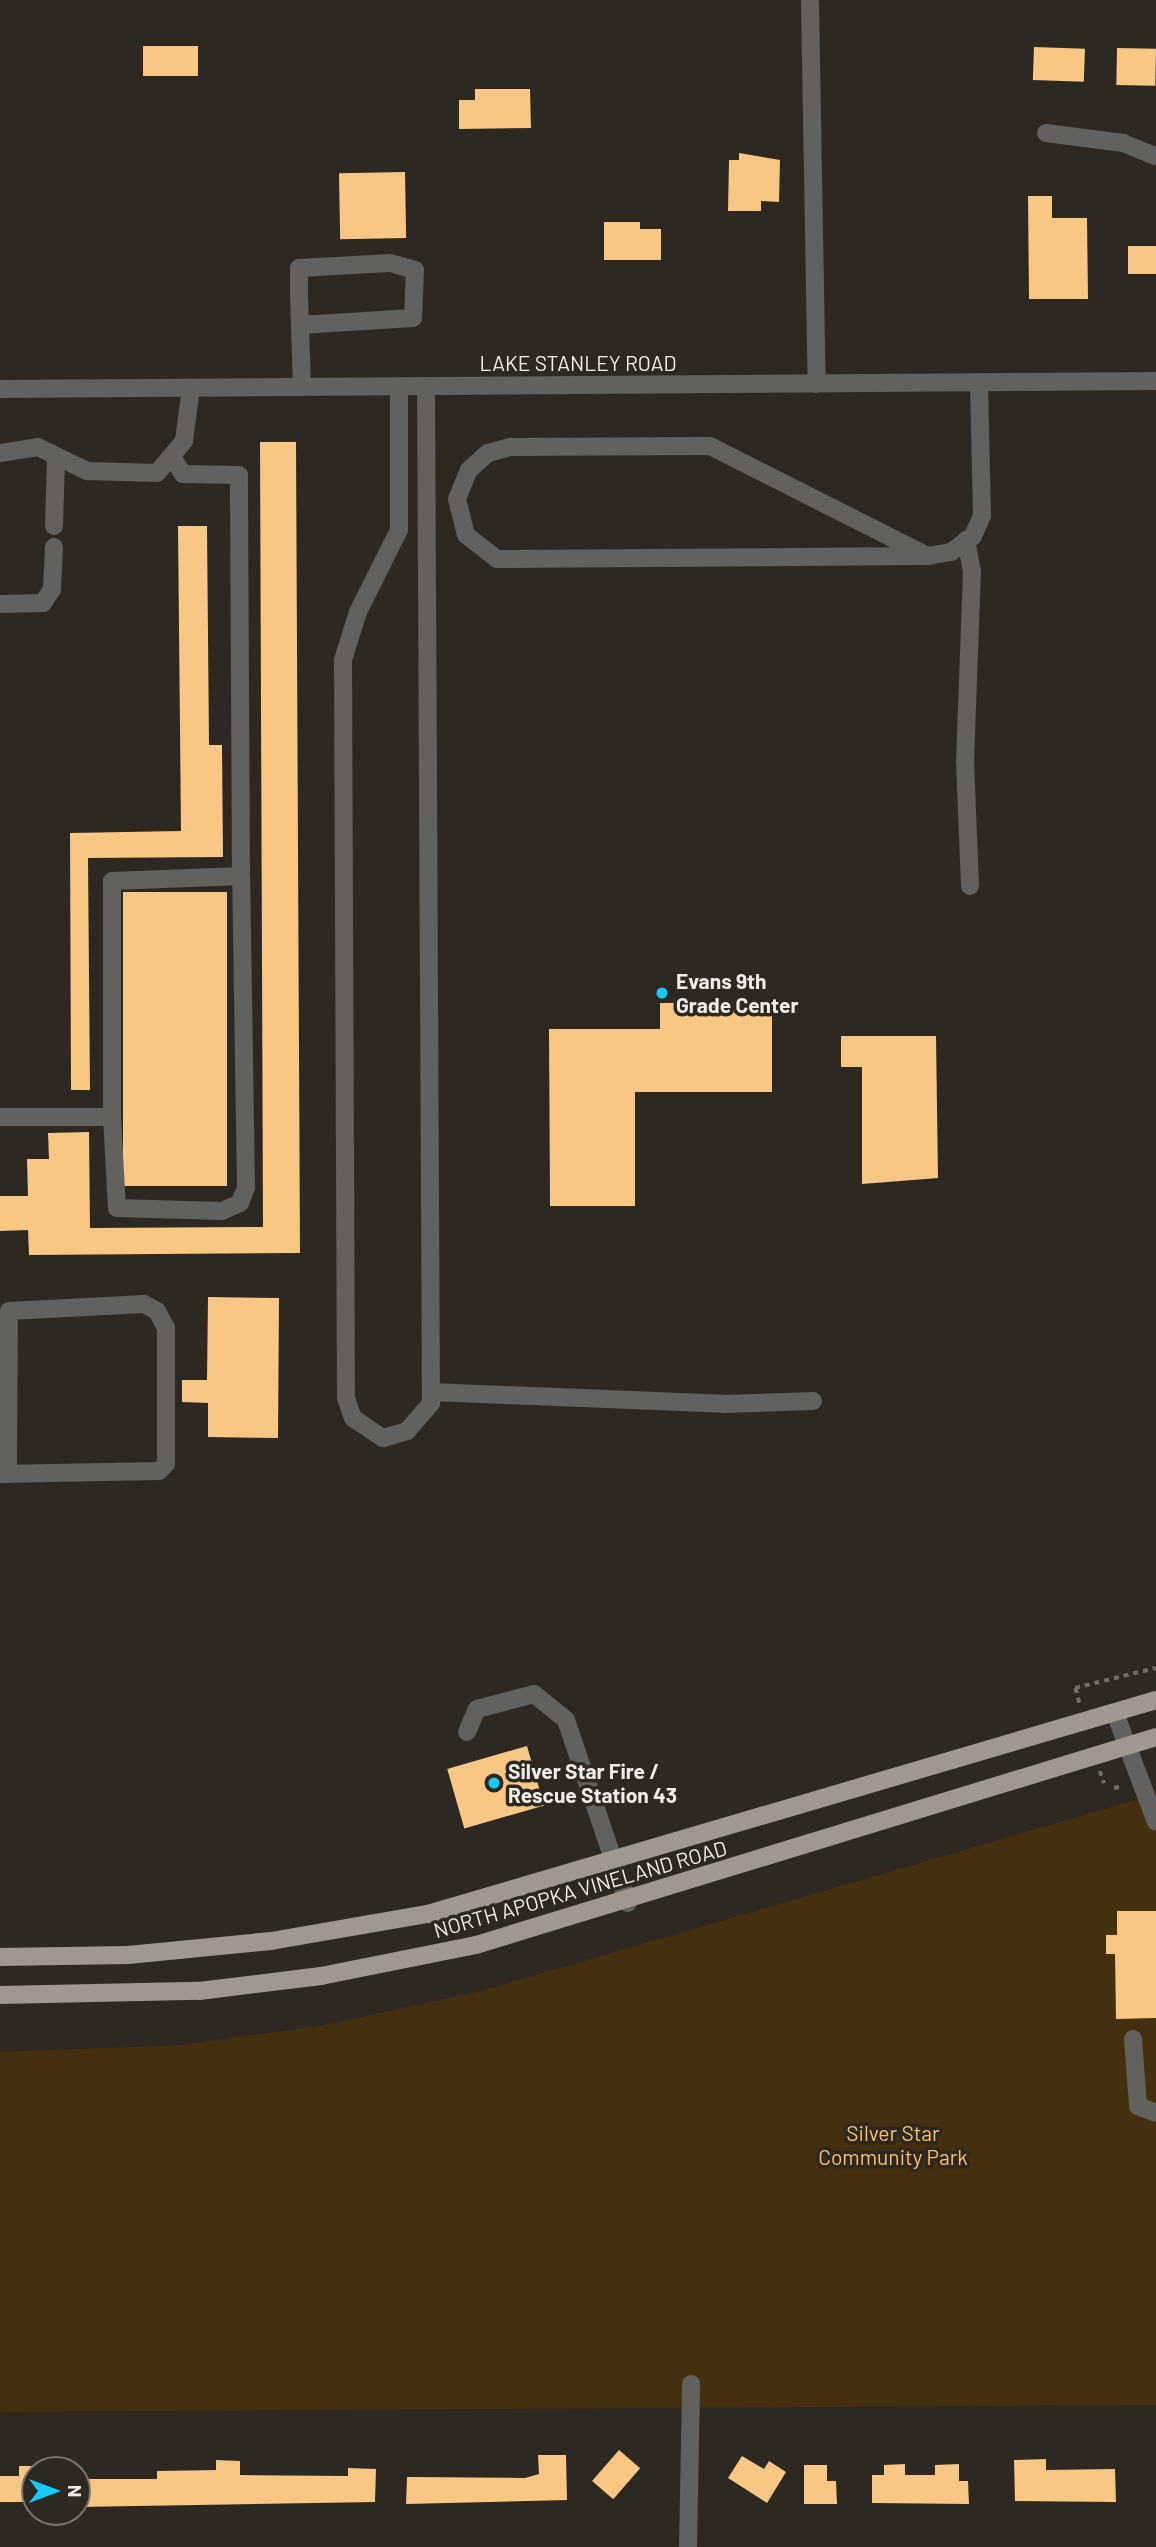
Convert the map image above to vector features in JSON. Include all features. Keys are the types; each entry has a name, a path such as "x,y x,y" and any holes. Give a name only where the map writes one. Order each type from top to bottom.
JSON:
{"main road":[{"name":"NORTH APOPKA VINELAND ROAD","path":"0,1957 128,1955 271,1941 428,1914 615,1864 1156,1700"},
{"name":"NORTH APOPKA VINELAND ROAD","path":"0,1995 199,1991 321,1976 476,1945 628,1903 1156,1737"}],"street":[{"path":"810,2 817,384"},
{"path":"1045,133 1123,143 1156,156"},
{"path":"300,325 412,318 415,270 390,263 299,268 300,325 302,387"},
{"name":"LAKE STANLEY ROAD","path":"0,389 1156,381"},
{"path":"928,555 710,446 511,447 488,453 468,470 457,499 466,535 497,559 928,555 951,552 966,540 982,516 979,382"},
{"path":"399,387 399,530 358,612 343,660 346,1398 353,1418 383,1438 420,1420 431,1392 426,387"},
{"path":"0,453 24,445 87,471 135,475 157,473 174,460 189,426 191,388"},
{"path":"54,526 56,457"},
{"path":"174,460 183,474 239,475 246,1187 240,1203 222,1211 117,1208 112,1117 112,881 241,876"},
{"path":"966,540 972,571 965,761 970,886"},
{"path":"0,604 43,603 52,589 54,547"},
{"path":"0,1117 112,1117"},
{"path":"144,1304 157,1311 166,1328 166,1464 159,1471 4,1474 9,1311 144,1304"},
{"path":"431,1392 724,1404 813,1401"},
{"path":"467,1732 477,1709 534,1694 566,1720 628,1903"},
{"path":"1115,1713 1125,1747 1156,1822"},
{"path":"1133,2039 1138,2106 1156,2113"},
{"path":"688,2547 691,2384"}],"path":[{"path":"1081,1710 1075,1688 1156,1668"}],"green space":[{"name":"Silver Star Community Park","path":"1156,1794 1156,2405 0,2412 0,2052 180,2045 319,2026 481,1991"}],"building":[{"path":"143,46 198,46 198,76 143,76"},
{"path":"1034,47 1085,49 1084,82 1033,80"},
{"path":"1117,48 1156,49 1155,86 1116,85"},
{"path":"475,89 530,89 531,128 459,129 459,100 475,100"},
{"path":"739,153 780,160 779,202 761,201 761,211 728,211 729,160 739,160"},
{"path":"405,172 406,238 340,239 339,173"},
{"path":"1028,196 1052,196 1052,218 1087,218 1088,299 1029,299"},
{"path":"604,222 640,222 640,229 661,229 661,260 604,260"},
{"path":"1128,246 1156,246 1156,274 1128,274"},
{"path":"260,442 296,442 300,1253 29,1255 28,1230 0,1231 0,1196 28,1196 27,1159 49,1159 48,1133 89,1132 90,1228 263,1227"},
{"path":"178,526 207,526 209,745 222,745 223,857 88,858 90,1090 71,1090 70,833 181,831"},
{"path":"123,892 227,892 227,1186 123,1186"},
{"path":"772,1002 772,1092 635,1092 635,1206 550,1206 549,1029 660,1029 660,1003"},
{"path":"841,1036 936,1036 938,1178 862,1184 862,1067 841,1067"},
{"path":"208,1297 279,1298 278,1438 208,1437 208,1403 182,1402 182,1380 207,1380"},
{"path":"527,1746 544,1806 464,1828 447,1769"},
{"path":"1117,1911 1156,1911 1156,2018 1116,2019 1115,1954 1106,1954 1106,1935 1117,1935"},
{"path":"619,2450 640,2468 613,2499 592,2481"},
{"path":"538,2455 566,2455 567,2500 406,2504 407,2477 525,2478 539,2474"},
{"path":"742,2456 764,2469 769,2461 786,2472 767,2503 728,2478"},
{"path":"1046,2459 1046,2470 1115,2469 1116,2502 1015,2501 1014,2460"},
{"path":"216,2460 240,2461 240,2475 348,2476 348,2468 376,2469 375,2502 91,2507 91,2479 157,2479 157,2471 216,2470"},
{"path":"905,2464 905,2475 935,2475 935,2465 959,2464 959,2481 968,2481 969,2504 872,2503 872,2475 884,2475 884,2465"},
{"path":"804,2465 827,2465 827,2481 836,2481 837,2504 804,2504"},
{"path":"21,2466 21,2502 0,2502 0,2476 19,2476"}],"place":[{"name":"Evans 9th Grade Center","path":"662,993"},
{"name":"Silver Star Fire / Rescue Station 43","path":"494,1783"}]}
